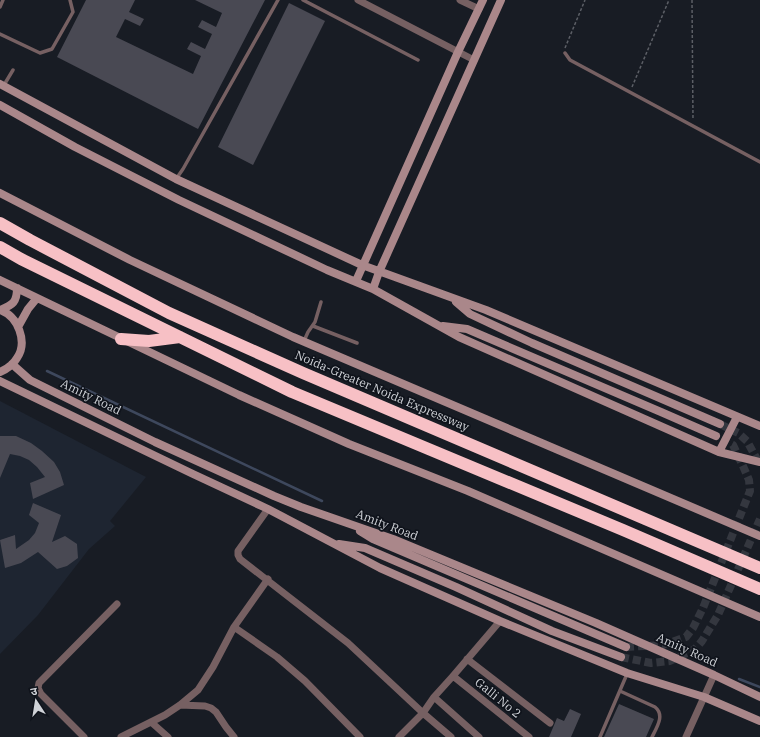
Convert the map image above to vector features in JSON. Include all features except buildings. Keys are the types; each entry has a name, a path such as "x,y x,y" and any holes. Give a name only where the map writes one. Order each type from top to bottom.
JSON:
{"highway":[{"name":"Noida-Greater Noida Expressway","path":"0,223 176,316 311,376 760,568"},
{"path":"0,247 21,259 292,392 623,530 760,589"},
{"path":"121,338 149,341 180,337"}],"street":[{"path":"358,0 474,60"},
{"path":"460,0 479,10"},
{"path":"356,281 458,52 483,0"},
{"path":"373,289 379,272 501,0"},
{"path":"2,85 176,179 362,265 486,310 760,426"},
{"path":"0,105 75,147 179,200 327,270 373,289 459,337 719,452 760,462"},
{"path":"0,193 130,260 304,342 760,536"},
{"path":"0,280 239,395 349,444 468,491 760,617"},
{"path":"0,310 9,306 17,298 17,288"},
{"path":"18,327 36,298"},
{"path":"450,298 470,314 525,340 720,424"},
{"path":"0,310 14,320 20,332 22,345 18,357 9,367 0,372"},
{"path":"438,325 467,329 716,436"},
{"name":"Amity Road","path":"12,364 30,380 154,442 274,496 300,507 393,540 596,623 760,697"},
{"name":"Amity Road","path":"0,381 268,509 380,568 500,621 627,673 704,697 760,721"},
{"path":"719,452 737,416"},
{"path":"268,509 238,551 240,559 268,579 348,643 451,737"},
{"path":"351,525 373,539 626,647"},
{"path":"334,544 365,548 456,587 552,631 621,657"},
{"path":"121,737 165,716 198,690 213,667 234,627 268,579"},
{"path":"84,737 41,694 38,688 39,683 117,604"},
{"path":"399,737 423,713 434,697 500,621"},
{"path":"234,627 277,657 305,681 360,737"},
{"path":"467,659 550,723"},
{"path":"688,736 714,675"},
{"name":"Galli No 2","path":"453,676 529,737"},
{"path":"434,697 480,737"},
{"path":"180,705 205,706 210,708 216,712 234,737"},
{"path":"151,722 168,737"}],"lane":[{"path":"0,7 3,0"},
{"path":"0,34 40,53 52,49 73,12 70,0"},
{"path":"176,179 278,0"},
{"path":"303,0 418,60"},
{"path":"565,53 570,60 760,162"},
{"path":"2,85 13,70"},
{"path":"304,342 308,332 315,322 321,302"},
{"path":"313,326 357,343"},
{"path":"600,737 627,673"},
{"path":"620,692 658,709 660,717 652,737"}],"path":[{"path":"565,53 565,46 585,0"},
{"path":"630,92 668,0"},
{"path":"692,0 693,125"}],"shaded area":[{"path":"0,401 146,477 110,521 115,526 89,549 38,615 0,654"}],"waterway":[{"path":"47,371 322,501"},
{"path":"739,679 760,687"}],"tunnel":[{"path":"720,424 738,433 747,441 760,465"},
{"path":"626,647 663,645 686,637 693,628 703,608 750,491 749,480 733,445 716,436"},
{"path":"621,657 651,663 670,661 695,649 702,641 718,615 760,519"}]}
